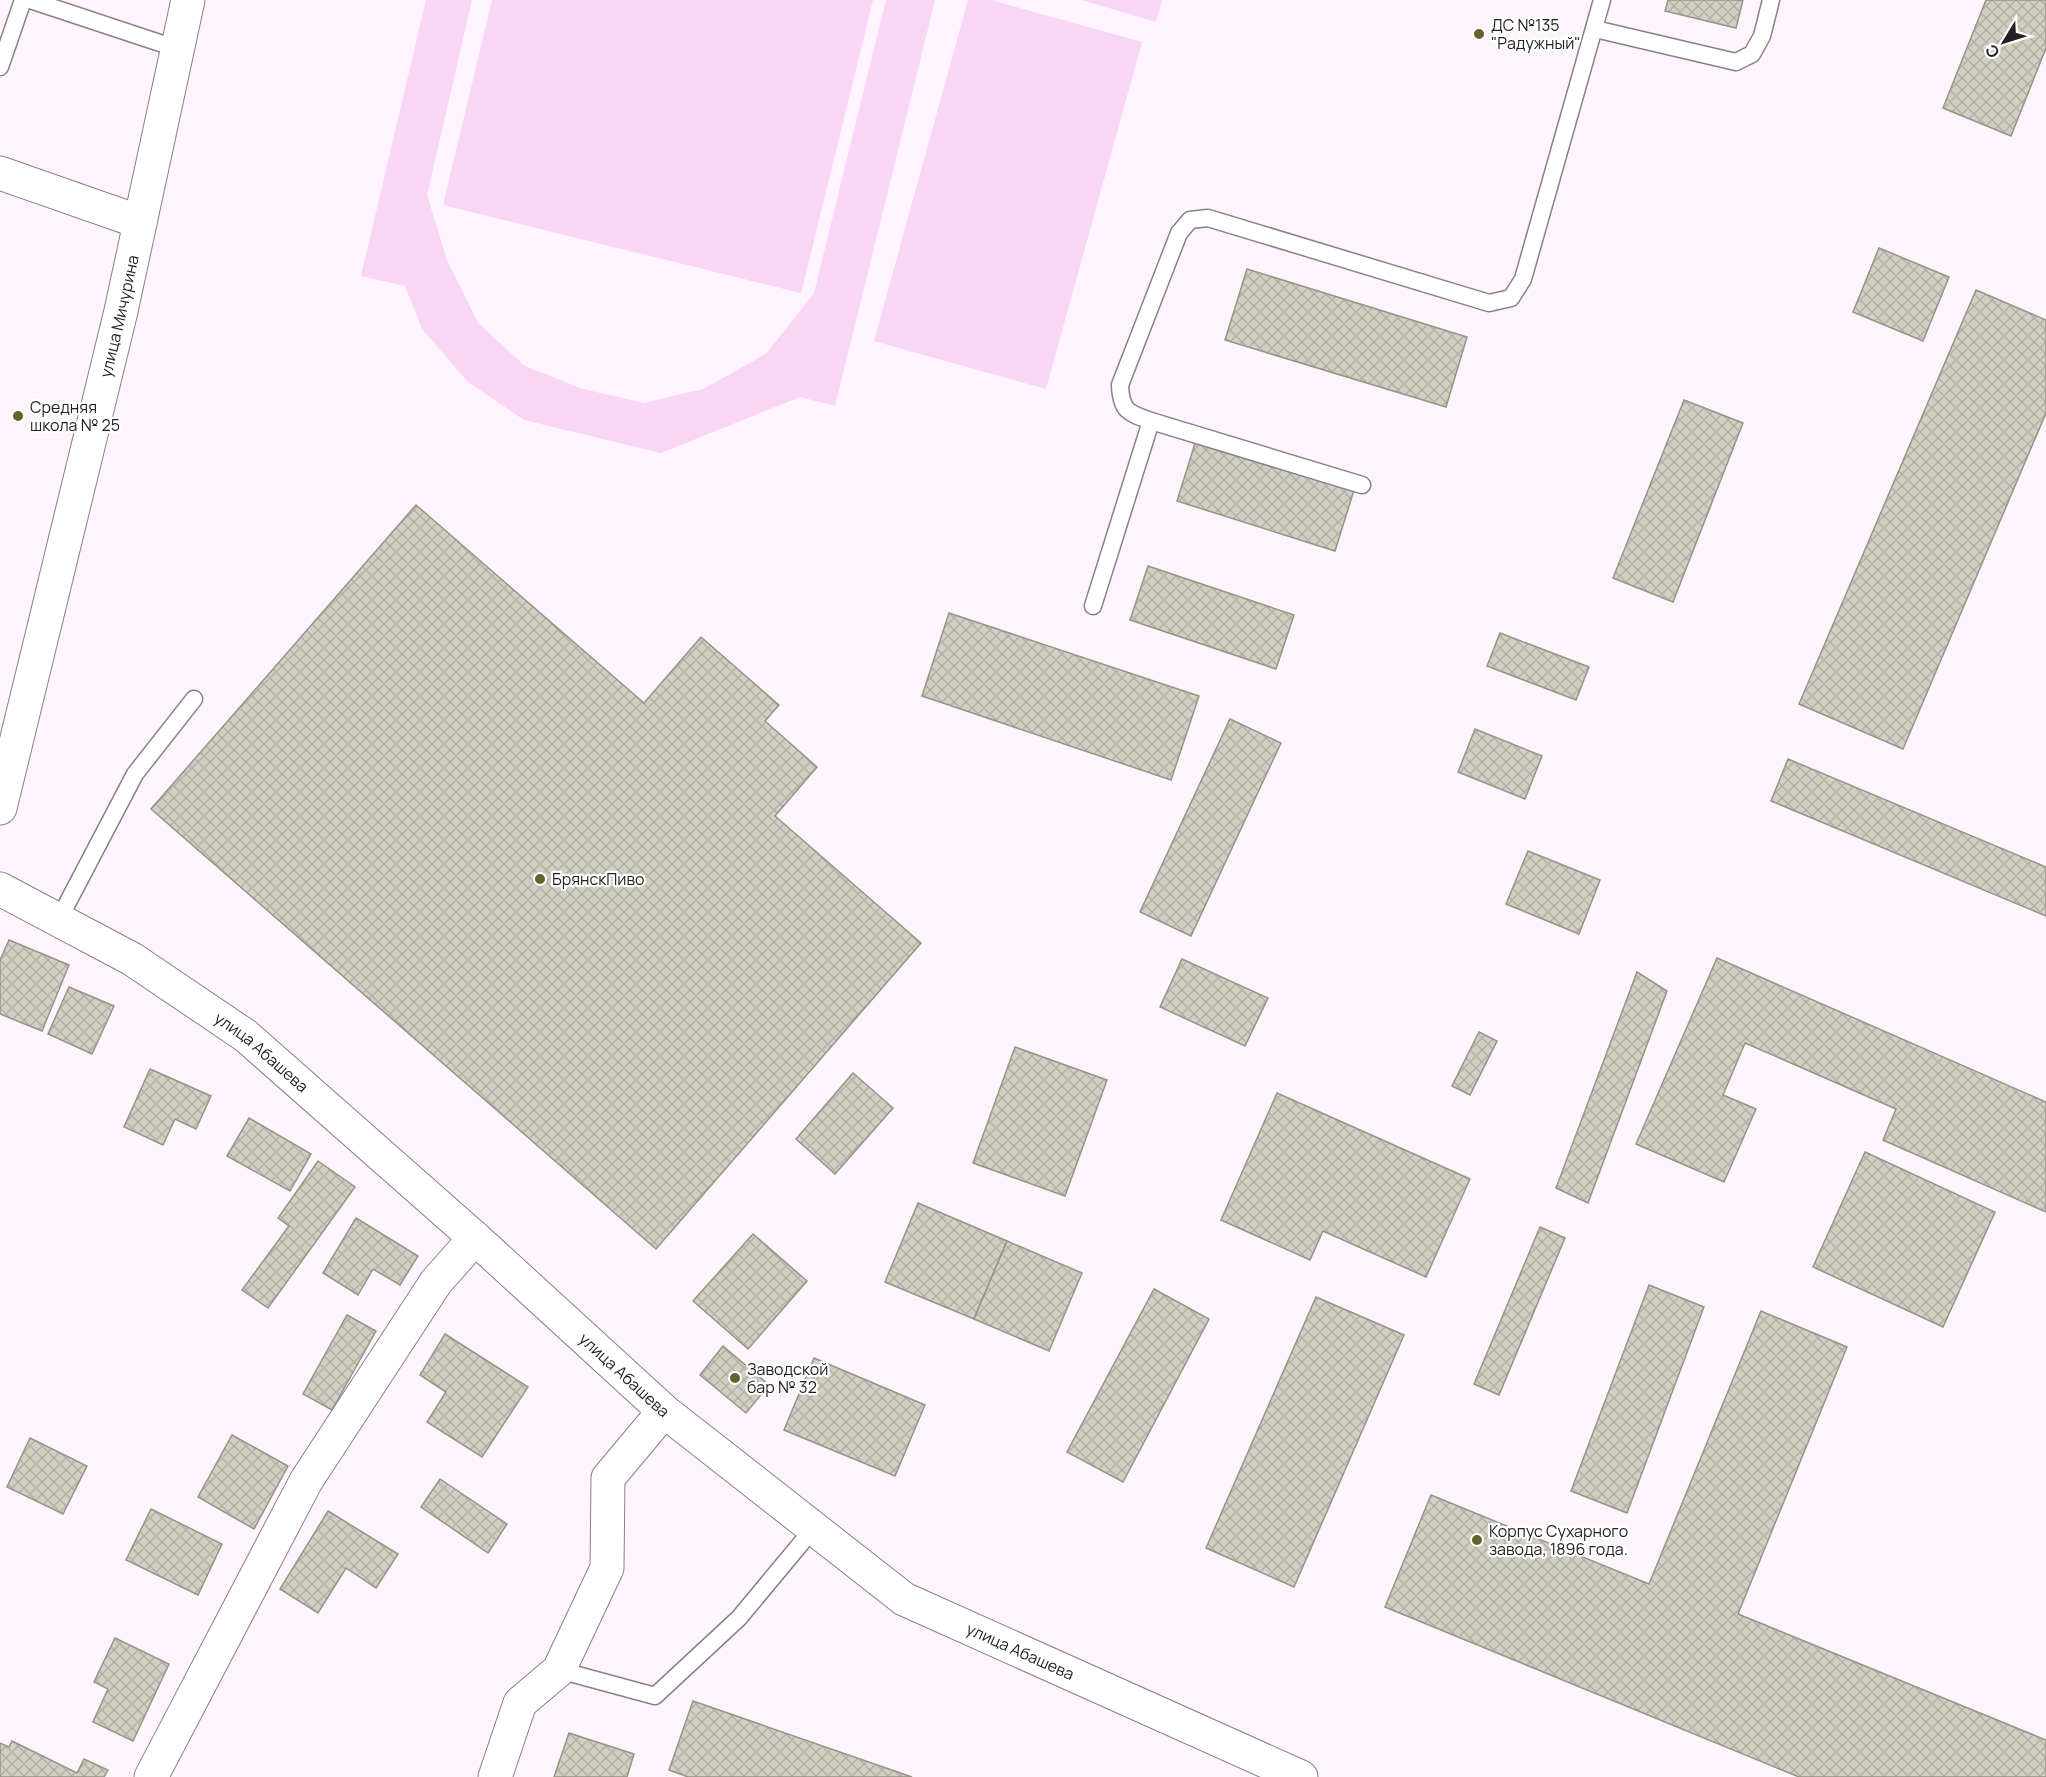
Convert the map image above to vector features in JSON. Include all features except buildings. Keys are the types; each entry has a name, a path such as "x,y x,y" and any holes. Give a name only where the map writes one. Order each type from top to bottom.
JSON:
{"street":[{"name":"улица Мичурина","path":"0,808 121,311 188,0"},
{"path":"0,173 140,222"},
{"name":"улица Абашева","path":"0,889 132,959 246,1036 475,1238 664,1411 904,1599 1301,1777"},
{"path":"151,1777 306,1482 436,1282 475,1238"},
{"path":"495,1777 520,1703 559,1670 607,1568 608,1478 664,1411"}],"lane":[{"path":"0,67 22,0"},
{"path":"30,0 178,49"},
{"path":"1362,485 1132,414 1120,401 1120,384 1179,233 1190,220 1208,218 1489,303 1511,298 1523,279 1602,0"},
{"path":"1595,29 1736,62 1752,54 1762,36 1770,0"},
{"path":"1093,606 1151,420"},
{"path":"58,921 135,774 194,699"},
{"path":"559,1670 655,1696 739,1618 813,1529"}],"shaded area":[{"path":"426,0 472,0 427,195 447,260 478,323 525,366 583,389 644,403 703,389 766,354 814,293 886,0 935,0 835,406 800,397 661,453 524,420 468,382 422,329 405,286 361,276"},
{"path":"492,0 873,0 801,293 443,205"},
{"path":"968,0 991,0 1142,42 1046,389 874,341"},
{"path":"1082,0 1162,0 1156,22"}],"place":[{"name":"ДС №135 \"Радужный\"","path":"1479,34"},
{"name":"Средняя школа № 25","path":"18,416"},
{"name":"БрянскПиво","path":"540,879"},
{"name":"Заводской бар № 32","path":"735,1378"},
{"name":"Корпус Сухарного завода, 1896 года.","path":"1477,1540"}]}
